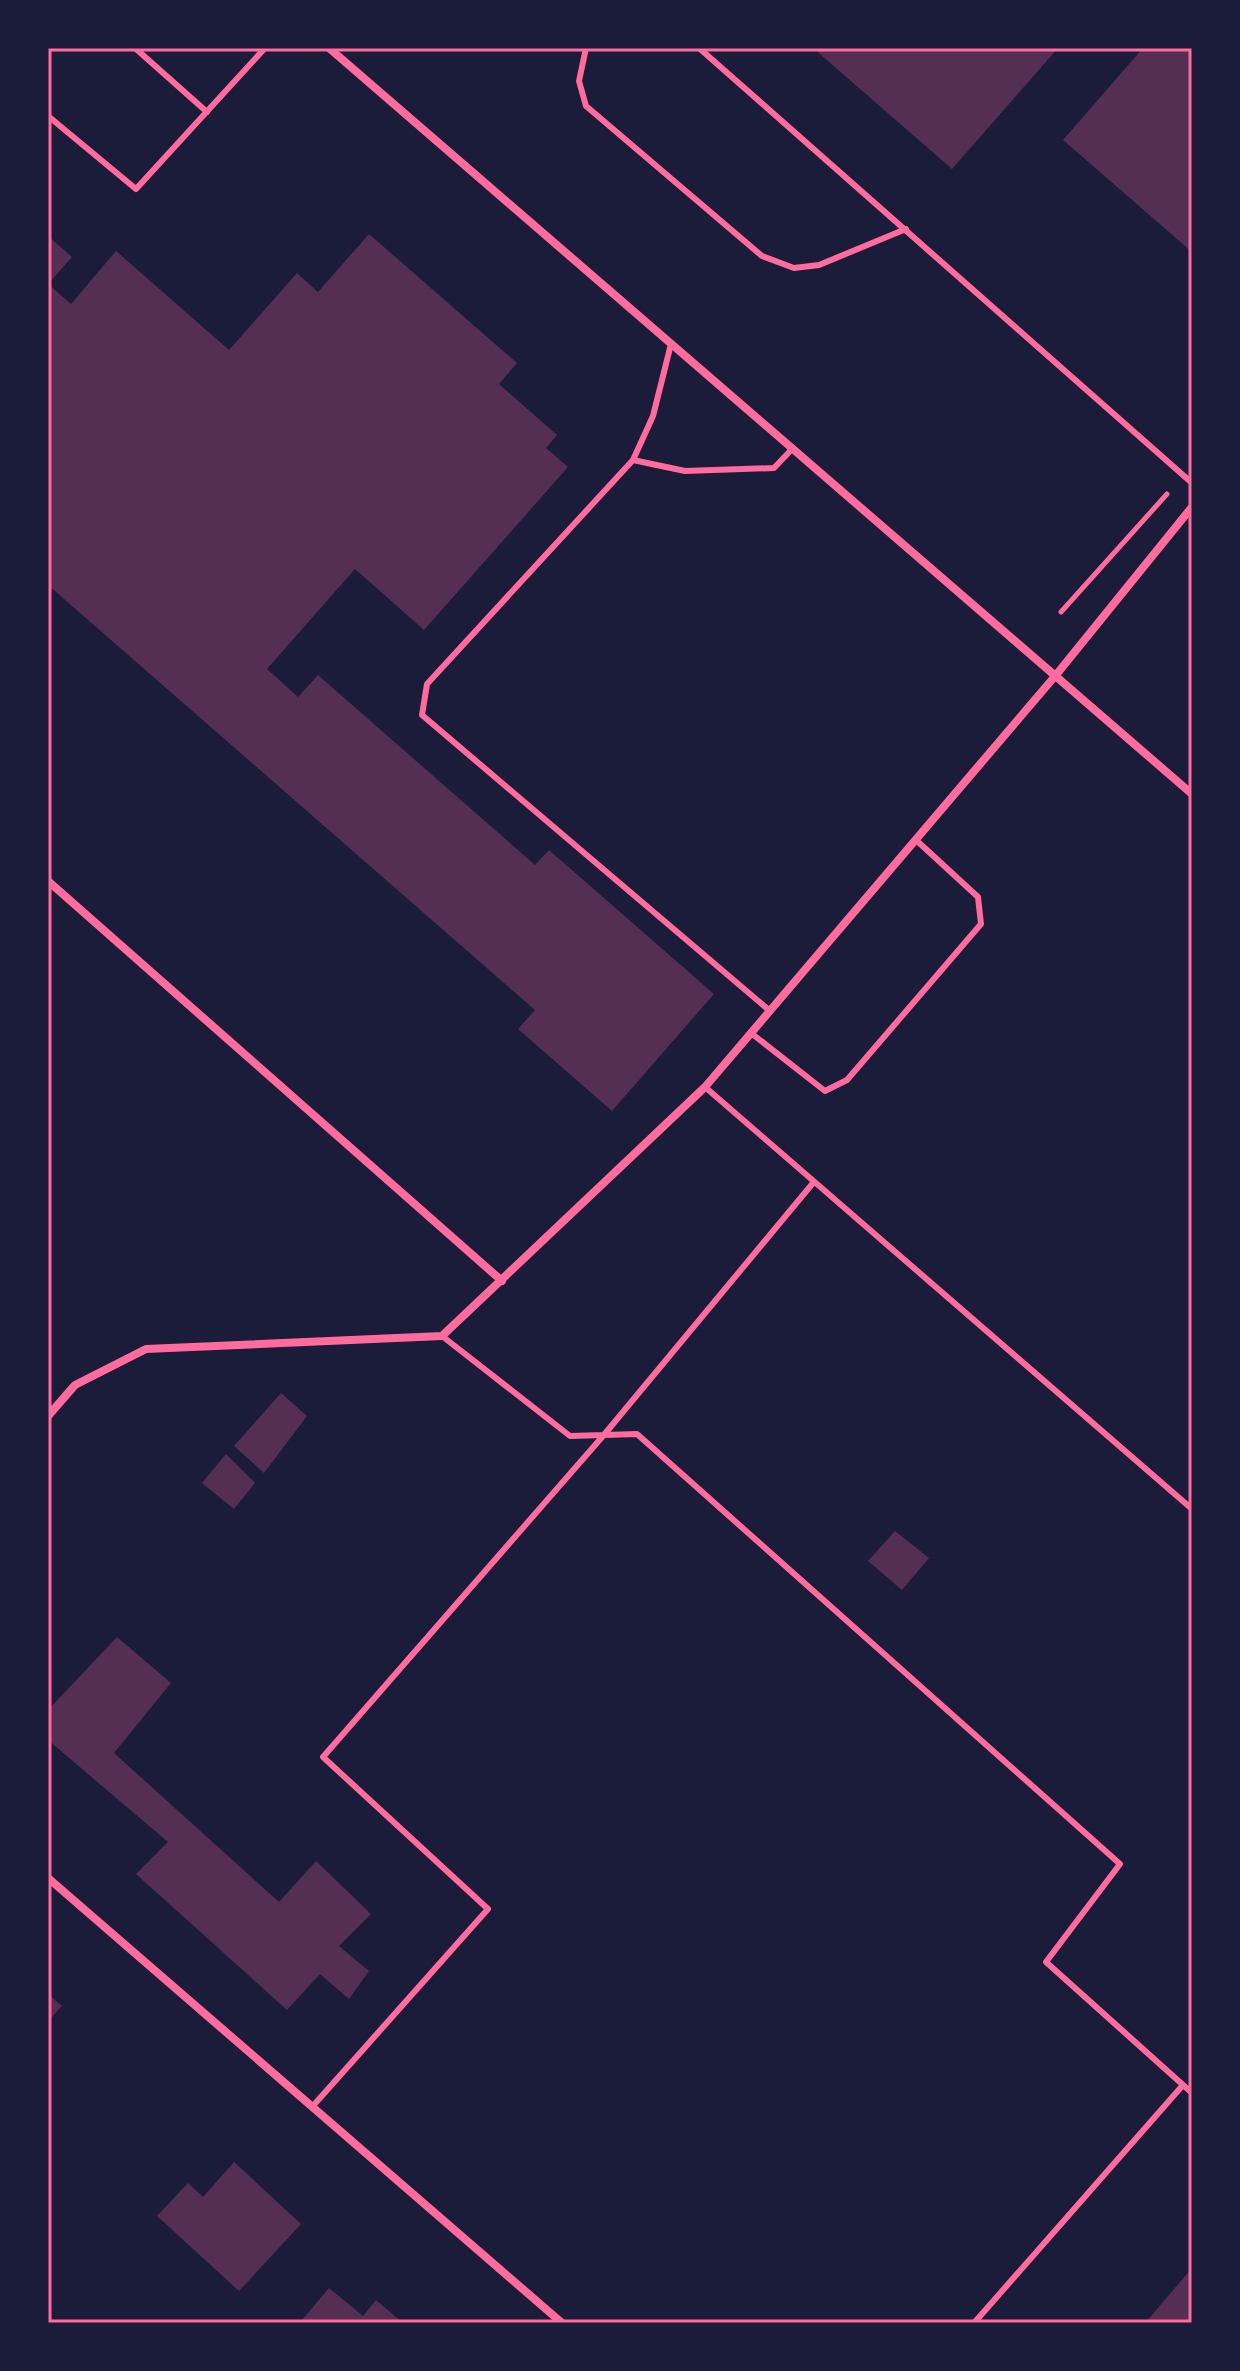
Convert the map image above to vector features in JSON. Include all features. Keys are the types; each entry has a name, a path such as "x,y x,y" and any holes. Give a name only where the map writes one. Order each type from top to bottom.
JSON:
{"street":[{"path":"329,48 1192,794"},
{"path":"48,1416 75,1385 146,1349 442,1336 705,1087 1056,675 1192,507"},
{"path":"48,881 502,1281"},
{"path":"48,1878 562,2323"}],"lane":[{"path":"135,48 207,112"},
{"path":"48,116 136,189 265,48"},
{"path":"586,48 579,81 586,106 762,256 794,268 819,265 906,229"},
{"path":"699,48 1192,483"},
{"path":"671,344 653,416 633,460 427,684 422,715 770,1011"},
{"path":"633,460 685,471 774,468 793,448"},
{"path":"751,1033 825,1091 847,1080 981,924 978,897 916,840"},
{"path":"705,1087 1192,1509"},
{"path":"312,2107 488,1909 323,1757 603,1436 813,1183"},
{"path":"442,1336 570,1436 637,1434 1120,1864 1046,1962 1192,2093"},
{"path":"974,2323 1183,2085"}],"path":[{"path":"1061,612 1184,476"}],"building":[{"path":"813,48 1058,48 952,169"},
{"path":"1143,48 1192,48 1192,252 1063,140"},
{"path":"369,234 517,363 499,384 557,435 546,448 568,467 424,630 355,569 267,669 298,697 318,675 535,865 549,850 714,994 612,1111 518,1029 535,1010 48,585 48,284 71,304 116,251 229,350 297,273 318,292"},
{"path":"48,236 72,257 48,284"},
{"path":"281,1393 307,1416 264,1473 234,1446"},
{"path":"226,1454 255,1483 234,1509 202,1483"},
{"path":"895,1531 929,1558 902,1590 868,1561"},
{"path":"117,1637 171,1683 114,1753 279,1902 316,1861 371,1914 339,1946 369,1971 349,1999 320,1974 287,2010 136,1874 168,1842 48,1740 48,1710"},
{"path":"48,1994 62,2006 48,2021"},
{"path":"234,2162 301,2224 239,2291 157,2216 188,2183 203,2197"},
{"path":"1192,2268 1192,2323 1145,2323"},
{"path":"329,2288 363,2316 376,2300 403,2323 303,2323 301,2321"}]}
